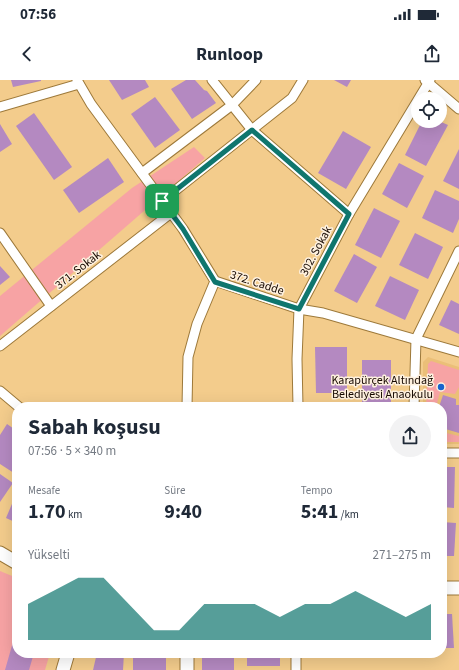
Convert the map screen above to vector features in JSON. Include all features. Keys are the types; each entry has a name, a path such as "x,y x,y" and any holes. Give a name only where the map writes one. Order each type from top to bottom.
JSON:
{"street":[{"path":"212,80 252,130 349,214"},
{"path":"142,174 232,105 256,80"},
{"path":"162,201 292,98 303,80"},
{"path":"428,81 459,109"},
{"name":"302. Sokak","path":"298,402 297,359 299,309 349,214 428,81"},
{"path":"0,107 78,82"},
{"name":"372. Cadde","path":"78,82 92,104 171,213 215,282 299,309 323,313 459,352"},
{"name":"371. Sokak","path":"0,346 171,213"},
{"path":"0,233 51,306"},
{"path":"414,402 416,339 459,251"},
{"path":"187,402 188,357 197,324 215,282"},
{"path":"0,391 13,402"},
{"path":"447,453 459,453"},
{"path":"0,553 12,560"},
{"path":"447,588 459,588"},
{"path":"63,670 67,658"},
{"path":"187,658 187,670"},
{"path":"296,658 296,670"}],"shaded area":[{"path":"194,147 205,158 0,336 0,296 132,188"},
{"name":"Karapürçek Altındağ Belediyesi Anaokulu","path":"428,357 459,367 459,444 447,444 447,402 423,402 423,362"},
{"path":"431,361 459,370 459,387 455,394 440,392 437,402 426,402 428,364"},
{"path":"447,433 459,436 459,442 447,442"},
{"path":"0,571 12,576 12,658 49,658 45,670 0,670"}],"building":[{"path":"11,80 41,80 41,81 13,87"},
{"path":"109,80 145,80 149,87 122,100"},
{"path":"186,80 195,80 204,90 207,91 216,103 192,119 171,89"},
{"path":"334,80 351,80 347,87"},
{"path":"155,97 180,130 155,148 131,114"},
{"path":"34,113 72,167 54,180 16,126"},
{"path":"0,124 12,144 0,152"},
{"path":"418,128 446,128 426,166 405,155"},
{"path":"343,131 371,147 346,189 318,173"},
{"path":"459,149 459,189 443,181"},
{"path":"108,158 124,182 79,213 63,190"},
{"path":"399,163 424,176 407,208 382,194"},
{"path":"435,190 459,201 459,219 453,233 422,218"},
{"path":"374,208 400,221 381,258 355,245"},
{"path":"415,233 443,247 428,279 399,265"},
{"path":"354,254 377,267 357,303 334,291"},
{"path":"0,266 10,277 0,285"},
{"path":"390,276 419,290 405,320 375,306"},
{"path":"451,300 459,304 459,334 439,325"},
{"path":"315,347 347,347 347,393 316,393"},
{"path":"362,360 391,360 391,402 362,402"},
{"path":"443,395 456,399 456,405 459,405 459,433 447,429 447,402 441,402"},
{"path":"7,424 12,428 12,472 0,464 0,435"},
{"path":"447,467 455,467 454,508 447,507"},
{"path":"0,474 12,482 12,484 0,502"},
{"path":"12,504 12,521 6,518"},
{"path":"447,522 456,523 454,556 447,556"},
{"path":"447,614 452,614 454,648 447,648"},
{"path":"12,646 12,658 33,658 29,670 5,670"},
{"path":"96,658 124,658 123,670 93,670"},
{"path":"133,658 166,658 166,670 133,670"},
{"path":"202,658 234,658 234,670 202,670"},
{"path":"247,658 280,658 280,666 247,666"}],"place":[{"name":"Karapürçek Altındağ Belediyesi Anaokulu","path":"441,387"}],"route":[{"path":"252,130 349,214 299,309 215,282 183,229 162,201 252,130"}]}
